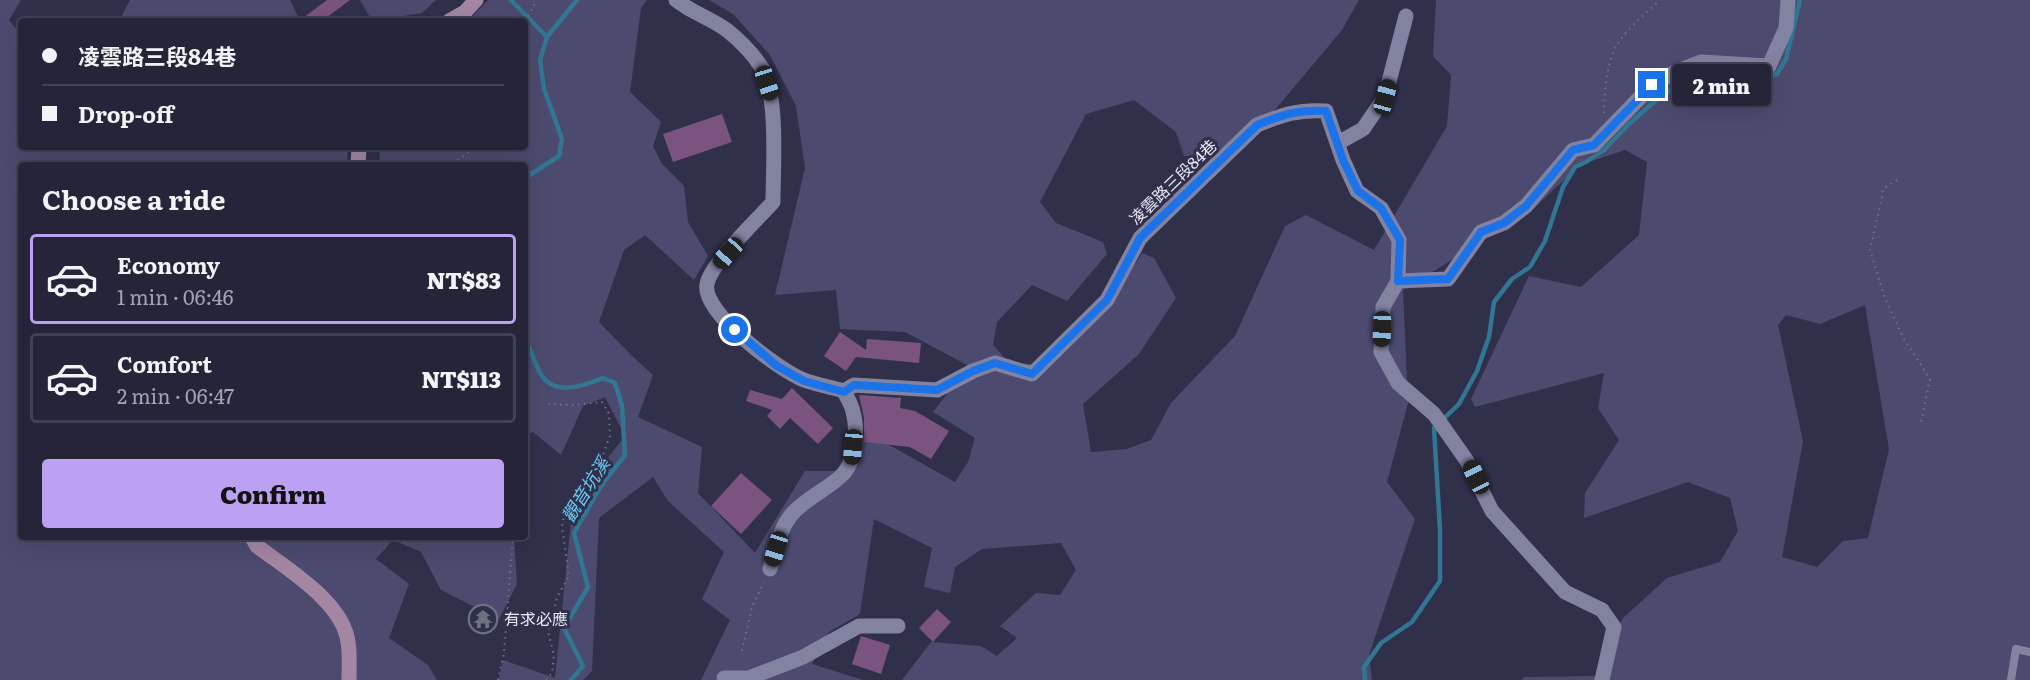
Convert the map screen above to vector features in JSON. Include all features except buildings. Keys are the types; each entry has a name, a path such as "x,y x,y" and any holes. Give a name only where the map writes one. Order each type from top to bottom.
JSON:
{"street":[{"path":"455,18 465,12 476,0"},
{"name":"凌雲路三段84巷","path":"676,0 706,16 729,32 761,66 773,101 772,202 712,270 706,286 710,300 721,318 777,366 804,381 844,392 854,385 937,390 973,371 995,363 1032,374 1107,300 1140,238 1257,125 1305,110 1326,111 1343,160 1358,191 1381,208 1400,240 1398,281"},
{"path":"1602,680 1614,627 1602,610 1565,592 1492,511 1467,461 1446,430 1434,414 1398,383 1381,352 1383,307 1398,281 1448,279 1481,232 1504,223 1526,206 1573,150 1594,145 1652,85 1675,72 1701,62 1769,66 1786,28 1788,0"},
{"path":"1338,143 1363,129 1385,97 1406,16"},
{"path":"770,569 782,530 791,515 809,498 843,475 852,461 854,413 844,392"},
{"path":"254,540 257,546 335,610 348,641 349,680"},
{"path":"724,678 749,678 803,657 859,626 898,626"}],"lane":[{"path":"2011,680 2016,649 2030,651"}],"path":[{"path":"527,18 537,0"},
{"path":"1605,122 1604,92 1615,49 1636,22 1660,0"},
{"path":"456,162 471,150"},
{"path":"1897,180 1884,188 1870,250 1889,307 1904,339 1930,379 1921,422"},
{"path":"546,680 552,673 554,655 548,632 557,597 569,576 562,527 565,510 602,457 610,436 609,414 602,402 573,405 548,404"},
{"path":"498,680 504,652 513,540"},
{"path":"742,651 752,607 770,569"}],"shaded area":[{"path":"0,0 21,0 9,20 18,31 18,150 348,150 347,162 18,162 18,540 393,540 376,559 409,584 389,638 428,665 437,680 0,680"},
{"path":"130,0 290,0 299,18 121,18"},
{"path":"360,0 436,0 422,13 391,18 370,18"},
{"path":"488,0 647,0 641,8 630,92 661,122 653,146 662,164 684,186 688,222 708,256 694,280 645,235 624,250 599,322 653,375 638,417 702,447 698,493 755,553 805,471 844,471 866,432 955,482 968,462 975,438 933,412 969,366 905,332 840,329 836,290 775,295 805,168 796,106 770,55 733,14 709,0 1359,0 1342,30 1269,117 1223,156 1184,156 1176,132 1134,100 1086,114 1040,202 1056,223 1103,242 1107,254 1067,301 1032,285 997,322 993,345 1009,363 1034,364 1122,285 1142,253 1154,258 1176,298 1139,354 1083,404 1091,452 1127,449 1151,440 1171,403 1235,336 1285,226 1306,215 1374,250 1447,126 1451,75 1433,56 1436,0 2030,0 2030,680 1522,680 1524,677 1597,676 1622,619 1667,578 1720,562 1738,531 1730,498 1688,482 1584,518 1585,493 1619,440 1598,408 1604,373 1475,407 1471,399 1529,276 1581,287 1639,235 1647,162 1625,150 1580,165 1531,211 1403,290 1408,403 1387,482 1415,519 1369,655 1372,680 902,680 931,642 981,646 997,656 1017,638 1000,626 1036,593 1060,595 1076,570 1061,543 982,549 955,567 950,593 924,587 932,548 874,519 860,614 829,632 812,664 863,680 701,680 730,620 702,599 724,552 668,501 653,477 599,518 592,671 583,680 499,680 503,660 555,678 573,502 625,436 605,397 583,406 561,455 533,432 528,434 528,162 380,162 379,150 528,150 528,18 471,18","holes":["1865,305 1889,449 1868,538 1843,541 1817,567 1782,557 1803,441 1778,325 1786,315 1820,324"]},
{"path":"393,540 514,540 517,584 499,619 441,590 421,552"}],"waterway":[{"path":"511,0 547,37"},
{"name":"觀音坑溪","path":"528,176 559,156 562,139 544,89 540,60 547,37 577,0"},
{"path":"1365,680 1364,667 1381,643 1412,622 1440,581 1440,530 1434,428 1459,404 1477,371 1489,337 1494,302 1512,279 1530,267 1545,241 1563,187 1575,167 1604,150 1664,93 1689,83 1756,79 1777,74 1786,59 1800,0"},
{"name":"觀音坑溪","path":"528,346 539,371 551,384 559,387 577,387 603,378 615,383 622,406 625,455 602,484 574,533 588,587 564,628 583,666 571,680"}],"place":[{"name":"有求必應","path":"483,619"}],"route":[{"path":"735,330 777,366 804,381 829,386 844,392 854,385 937,390 973,371 995,363 1032,374 1107,300 1140,238 1257,125 1305,110 1326,111 1343,160 1358,191 1381,208 1400,240 1398,281 1448,279 1481,232 1504,223 1526,206 1573,150 1594,145 1652,85"}]}
